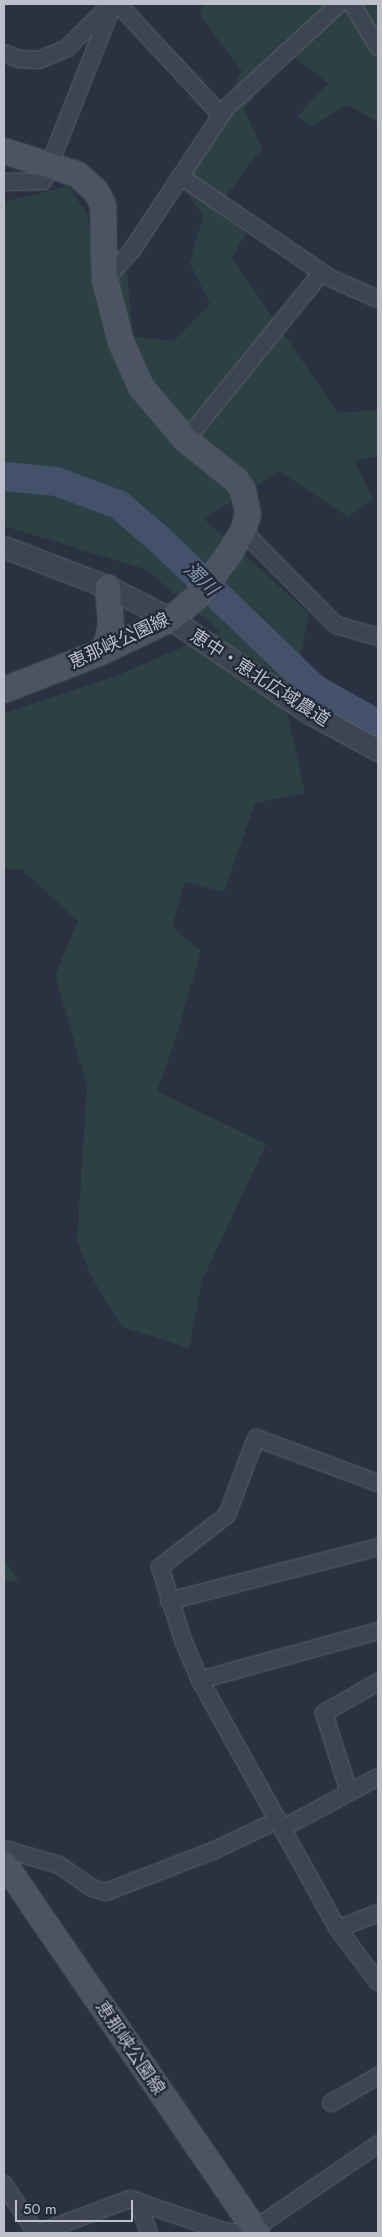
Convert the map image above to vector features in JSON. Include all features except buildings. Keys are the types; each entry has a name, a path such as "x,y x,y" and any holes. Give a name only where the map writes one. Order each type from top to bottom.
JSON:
{"main road":[{"name":"恵那峡公園線","path":"4,151 51,164 77,174 96,191 103,205 106,280 121,342 141,386 186,440 244,490 248,514 243,532 230,553 197,597 171,619 99,653 4,690"},
{"path":"99,653 107,643 111,624 108,587"},
{"name":"恵那峡公園線","path":"4,1863 255,2231"}],"street":[{"path":"4,53 19,59 39,60 60,51 112,4"},
{"path":"4,182 43,181 112,4"},
{"path":"118,4 221,115"},
{"path":"106,280 132,250 221,115 339,4"},
{"path":"352,4 378,47"},
{"path":"180,176 322,272 378,299"},
{"path":"186,440 322,272"},
{"path":"243,532 336,625 378,637"},
{"name":"恵中・恵北広域農道","path":"4,547 108,587 171,619 310,714 378,750"},
{"path":"378,1483 256,1438 227,1514 160,1567 169,1602 200,1680 338,1929 378,1982"},
{"path":"169,1602 378,1547"},
{"path":"200,1680 378,1631"},
{"path":"349,1792 324,1713 378,1682"},
{"path":"4,1849 58,1866 92,1888 106,1892 280,1824 378,1777"},
{"path":"338,1929 378,1913"},
{"path":"331,2103 378,2076"},
{"path":"4,2184 37,2233 114,2203 130,2199 223,2231 242,2233 255,2231 378,2144"},
{"path":"138,2201 149,2233"}],"shaded area":[{"path":"204,4 378,4 378,122 347,105 311,126 297,117 328,83 290,55 244,109 262,148 216,210 246,233 232,258 338,413 378,410 378,456 355,461 373,499 348,517 279,471 204,519 309,613 288,716 305,793 255,803 224,892 185,882 172,927 201,951 173,1047 157,1091 266,1144 202,1281 189,1348 122,1327 91,1276 77,1241 87,1086 55,975 78,921 21,869 4,869 4,713 111,678 220,631 145,569 4,526 4,202 68,186 87,214 101,276 127,272 133,336 174,341 210,304 190,264 203,215 183,188 242,71 199,14"},
{"path":"4,1560 18,1579 18,1580 4,1583"}],"waterway":[{"name":"濁川","path":"4,476 56,481 118,504 160,540 315,689 378,724"}]}
